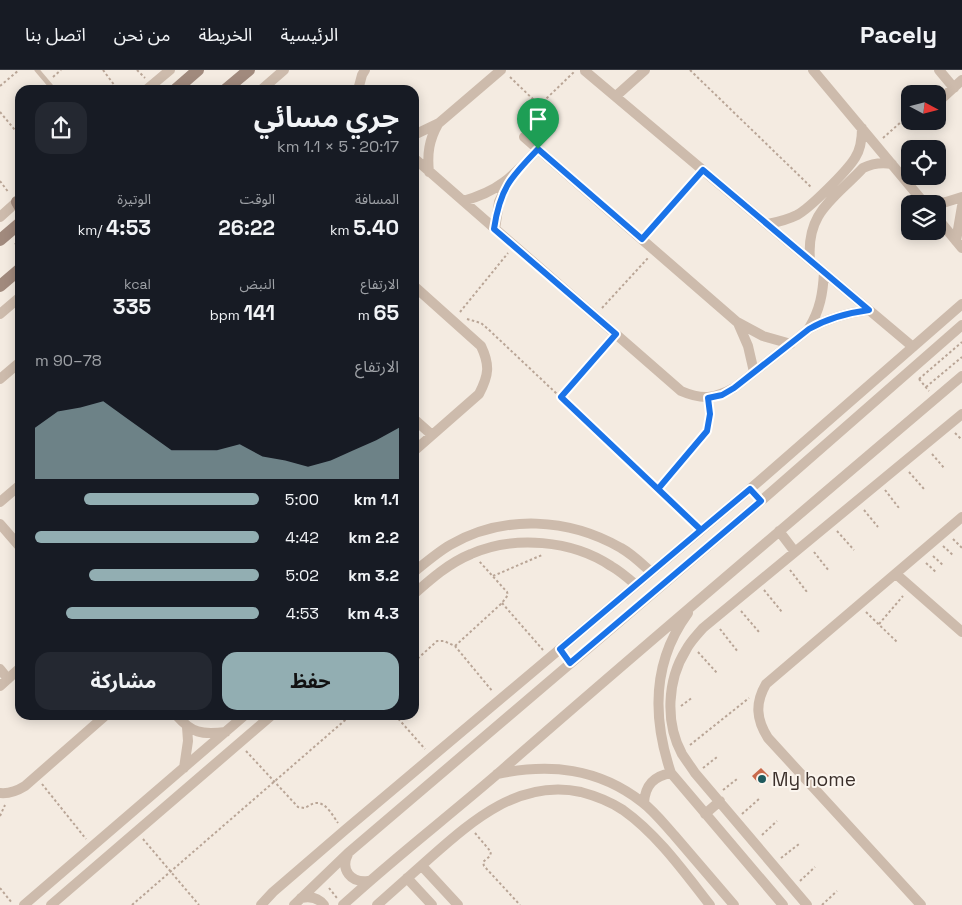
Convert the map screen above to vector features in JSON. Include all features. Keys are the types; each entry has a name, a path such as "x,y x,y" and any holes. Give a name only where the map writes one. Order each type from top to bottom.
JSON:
{"street":[{"path":"152,85 170,70"},
{"path":"181,85 198,70"},
{"path":"232,85 249,70"},
{"path":"267,85 284,70"},
{"path":"359,85 362,75 366,70"},
{"path":"586,70 913,347"},
{"path":"616,96 645,70"},
{"path":"813,70 918,195"},
{"path":"939,70 954,88"},
{"path":"419,133 439,123 505,73"},
{"path":"946,95 962,80"},
{"path":"429,172 429,146 432,134 439,123"},
{"path":"768,224 783,222 798,214 820,195 855,158 861,143 862,128"},
{"path":"524,137 737,322 763,336 791,344"},
{"path":"463,201 488,193 510,178 538,149"},
{"path":"810,260 809,245 812,228 818,214 863,168 882,162 892,164"},
{"path":"419,163 682,391 694,397 708,398 722,395 809,329 837,316 869,310"},
{"path":"494,229 500,202 510,178"},
{"path":"946,202 962,197"},
{"path":"0,217 15,206"},
{"path":"959,245 959,217 962,206"},
{"path":"0,240 15,227"},
{"path":"946,229 959,245"},
{"path":"809,329 821,303 824,272"},
{"path":"0,286 15,273"},
{"path":"419,290 481,346 487,358 488,370 485,383 479,394 419,447"},
{"path":"0,314 15,301"},
{"path":"261,905 273,892 431,756 750,489 962,304"},
{"path":"737,322 748,346 754,372"},
{"path":"298,902 348,853 761,501 962,325"},
{"path":"0,379 15,366"},
{"path":"343,905 368,881 496,775 699,599 962,376"},
{"path":"807,905 696,773 682,752 672,727 670,700 675,674 686,649 703,628 962,414"},
{"path":"419,423 432,435"},
{"path":"0,502 15,489"},
{"path":"750,489 761,501"},
{"path":"921,905 768,738 762,728 758,713 758,703 766,684 962,517"},
{"path":"419,568 450,545 483,530 519,523 555,524 590,532 623,549 651,572"},
{"path":"0,524 15,541"},
{"path":"779,531 795,552"},
{"path":"419,590 458,560 472,553 519,542 551,543 582,551 610,565 636,585"},
{"path":"896,574 962,632"},
{"path":"699,599 683,620 671,644 661,678 658,695 658,722 662,748 671,773 783,905"},
{"path":"560,649 570,663"},
{"path":"0,669 4,682 15,672"},
{"path":"3,793 17,791 36,777 100,720"},
{"path":"181,720 187,727 206,733 226,732"},
{"path":"24,905 240,720"},
{"path":"51,905 266,720"},
{"path":"184,768 188,748 187,727"},
{"path":"496,775 522,769 548,767 574,770 599,777 622,788 644,803 734,905"},
{"path":"644,803 648,786 654,779 671,773"},
{"path":"377,905 468,826 502,803 518,796 545,790 572,790 590,794 622,810 650,834 675,861 710,905"},
{"path":"705,814 718,798"},
{"path":"675,861 687,850"},
{"path":"348,853 345,860 345,868 348,874 354,880 368,881"},
{"path":"422,866 458,905"},
{"path":"407,878 432,905"},
{"path":"298,902 308,896 315,898 324,905"}],"lane":[{"path":"37,70 50,85"}],"path":[{"path":"0,86 19,70"},
{"path":"102,70 114,85"},
{"path":"524,137 521,130 523,121 573,72 586,70"},
{"path":"690,70 820,195"},
{"path":"505,73 539,105"},
{"path":"0,112 15,130"},
{"path":"876,144 901,122"},
{"path":"642,239 703,170"},
{"path":"0,182 15,199"},
{"path":"453,320 514,246"},
{"path":"595,316 655,250"},
{"path":"453,320 463,318 481,323 701,530"},
{"path":"561,397 616,334"},
{"path":"919,379 962,342"},
{"path":"926,387 962,357"},
{"path":"911,370 936,398"},
{"path":"658,489 707,431 710,414 708,398"},
{"path":"924,445 945,469"},
{"path":"902,464 924,489"},
{"path":"879,483 899,508"},
{"path":"857,501 878,527"},
{"path":"830,523 854,550"},
{"path":"937,539 954,556"},
{"path":"807,542 829,572"},
{"path":"922,552 944,566"},
{"path":"922,552 937,573"},
{"path":"455,646 502,603 508,595 472,553"},
{"path":"493,576 544,554"},
{"path":"783,562 807,592"},
{"path":"758,583 782,612"},
{"path":"879,624 911,587"},
{"path":"734,602 759,632"},
{"path":"502,603 550,658"},
{"path":"860,605 898,643"},
{"path":"713,620 738,652"},
{"path":"419,658 438,641 444,641 455,646 499,699"},
{"path":"691,643 716,672"},
{"path":"682,752 751,697"},
{"path":"132,905 345,720"},
{"path":"399,720 431,756"},
{"path":"240,743 298,807 307,808 316,803 323,804 345,830"},
{"path":"696,773 717,757"},
{"path":"36,777 92,847"},
{"path":"718,798 737,779"},
{"path":"0,816 6,803 3,793"},
{"path":"735,819 759,799"},
{"path":"754,842 777,821"},
{"path":"468,826 491,852 490,856 483,862 484,866 520,905"},
{"path":"137,831 199,905"},
{"path":"773,865 798,844"},
{"path":"793,888 815,867"},
{"path":"0,888 14,905"},
{"path":"822,905 838,891"}],"building":[{"name":"My home","path":"761,768 769,776 759,784 752,776"}],"place":[{"name":"My home","path":"762,779"}],"route":[{"path":"538,149 510,178 500,202 494,229 616,334 561,397 701,530 560,649 570,663 761,501 750,489 701,530 658,489 707,431 710,422 708,398 722,395 734,388 809,329 837,316 869,310 703,170 642,239 538,149"}]}
